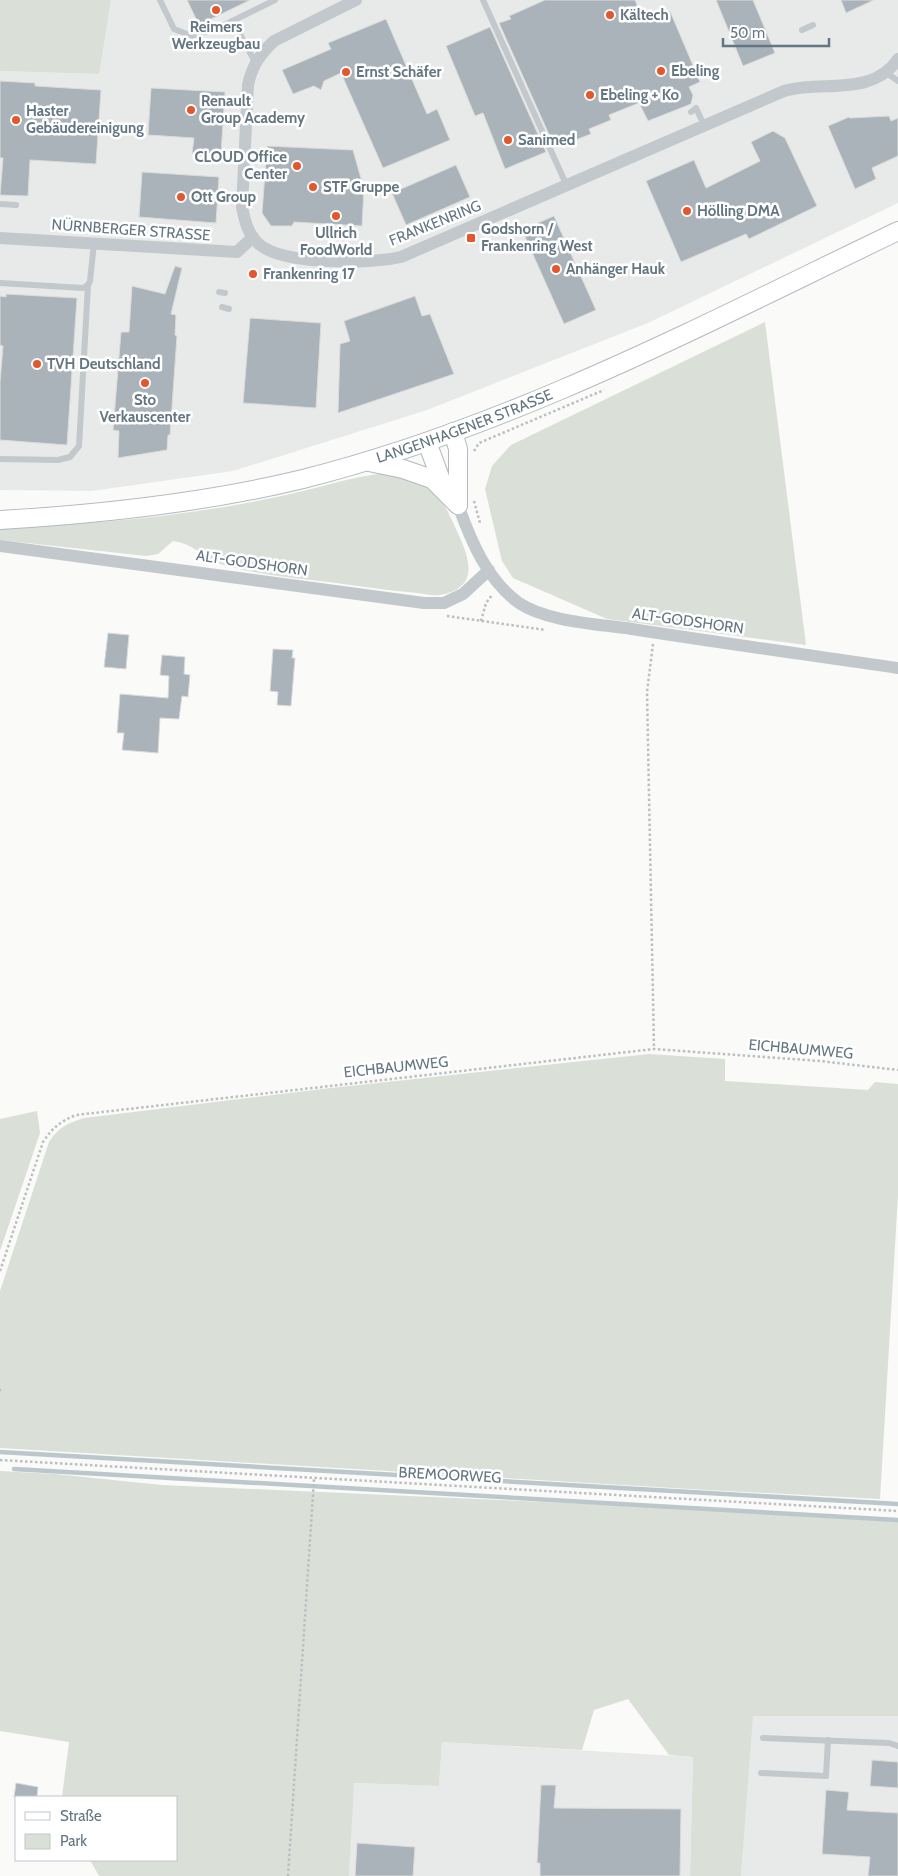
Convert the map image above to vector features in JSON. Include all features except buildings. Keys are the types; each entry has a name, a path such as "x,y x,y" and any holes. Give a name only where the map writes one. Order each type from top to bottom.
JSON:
{"main road":[{"name":"LANGENHAGENER STRASSE","path":"0,520 148,507 228,494 302,479 427,442 538,400 675,340 898,231"},
{"path":"454,432 458,449 459,498"},
{"path":"427,442 459,498"},
{"path":"366,461 403,469 432,479 459,498"}],"street":[{"path":"253,237 245,222 242,207 248,85 255,62 264,50 274,42 356,0"},
{"name":"FRANKENRING","path":"253,237 261,246 293,257 359,262 382,261 410,254 566,184 784,91 809,87 859,84 876,79 887,73 898,59"},
{"name":"NÜRNBERGER STRASSE","path":"0,238 237,252 253,237"},
{"name":"ALT-GODSHORN","path":"459,498 469,536 489,570 500,585 518,602 535,612 558,618 655,633 898,668"},
{"name":"ALT-GODSHORN","path":"0,546 424,603 444,603 463,594 489,570"}],"lane":[{"path":"160,0 174,28 192,36 234,21 275,0"},
{"path":"483,0 566,184"},
{"path":"234,21 255,62"},
{"path":"802,30 813,25"},
{"path":"887,73 898,81"},
{"path":"691,112 696,108 704,125"},
{"path":"0,204 16,205"},
{"path":"0,459 58,460 70,457 80,446 88,286 94,243"},
{"path":"0,282 34,282 83,288 88,286"},
{"path":"222,307 229,309"},
{"path":"763,1738 889,1742 898,1746"},
{"path":"761,1773 826,1776 828,1740"}],"path":[{"path":"474,451 479,443 606,389"},
{"path":"459,498 482,529"},
{"path":"481,621 486,603 500,585"},
{"path":"443,616 550,630"},
{"path":"654,1049 647,692 655,633"},
{"name":"EICHBAUMWEG","path":"0,1271 43,1142 50,1130 62,1120 76,1115 654,1049 820,1061 898,1070"},
{"name":"BREMOORWEG","path":"0,1460 898,1511"},
{"path":"288,1876 314,1479"}],"shaded area":[{"path":"111,0 898,0 898,203 648,323 427,410 233,471 92,491 0,490 0,71 98,74"},
{"path":"752,1715 898,1716 898,1876 741,1876"},
{"path":"442,1742 693,1757 690,1876 349,1876 353,1783 439,1786"}],"green space":[{"path":"0,0 111,0 99,74 0,71"},
{"path":"765,322 806,645 607,619 513,578 502,561 485,489 492,466 511,445"},
{"path":"385,473 421,483 436,494 443,503 467,557 468,573 466,580 457,589 443,595 432,595 258,573 220,564 188,545 173,541 158,554 146,556 0,540 0,527 105,522 174,514 243,504 358,477"},
{"path":"649,1054 725,1059 725,1081 868,1090 875,1082 898,1084 898,1195 880,1499 0,1448 0,1291 49,1142 64,1126 84,1118 331,1088"},
{"path":"37,1111 40,1133 0,1251 0,1119"},
{"path":"0,1471 55,1474 162,1485 702,1509 898,1521 898,1716 753,1716 741,1876 690,1876 693,1757 669,1755 628,1699 594,1710 582,1750 442,1742 439,1786 354,1783 349,1876 99,1876 91,1861 178,1861 178,1796 62,1796 69,1742 0,1731"}],"waterway":[{"path":"0,1452 898,1504"},
{"path":"14,1469 898,1520"}],"place":[{"name":"Reimers Werkzeugbau","path":"216,10"},
{"name":"Kältech","path":"610,15"},
{"name":"Ebeling","path":"661,71"},
{"name":"Ernst Schäfer","path":"346,72"},
{"name":"Ebeling + Ko","path":"590,95"},
{"name":"Renault Group Academy","path":"191,110"},
{"name":"Haster Gebäudereinigung","path":"16,120"},
{"name":"Sanimed","path":"508,140"},
{"name":"CLOUD Office Center","path":"297,166"},
{"name":"STF Gruppe","path":"313,187"},
{"name":"Ott Group","path":"181,197"},
{"name":"Hölling DMA","path":"687,211"},
{"name":"Ullrich FoodWorld","path":"336,216"},
{"name":"Godshorn / Frankenring West","path":"471,238"},
{"name":"Anhänger Hauk","path":"556,269"},
{"name":"Frankenring 17","path":"253,274"},
{"name":"TVH Deutschland","path":"37,364"},
{"name":"Sto Verkauscenter","path":"145,383"}]}
